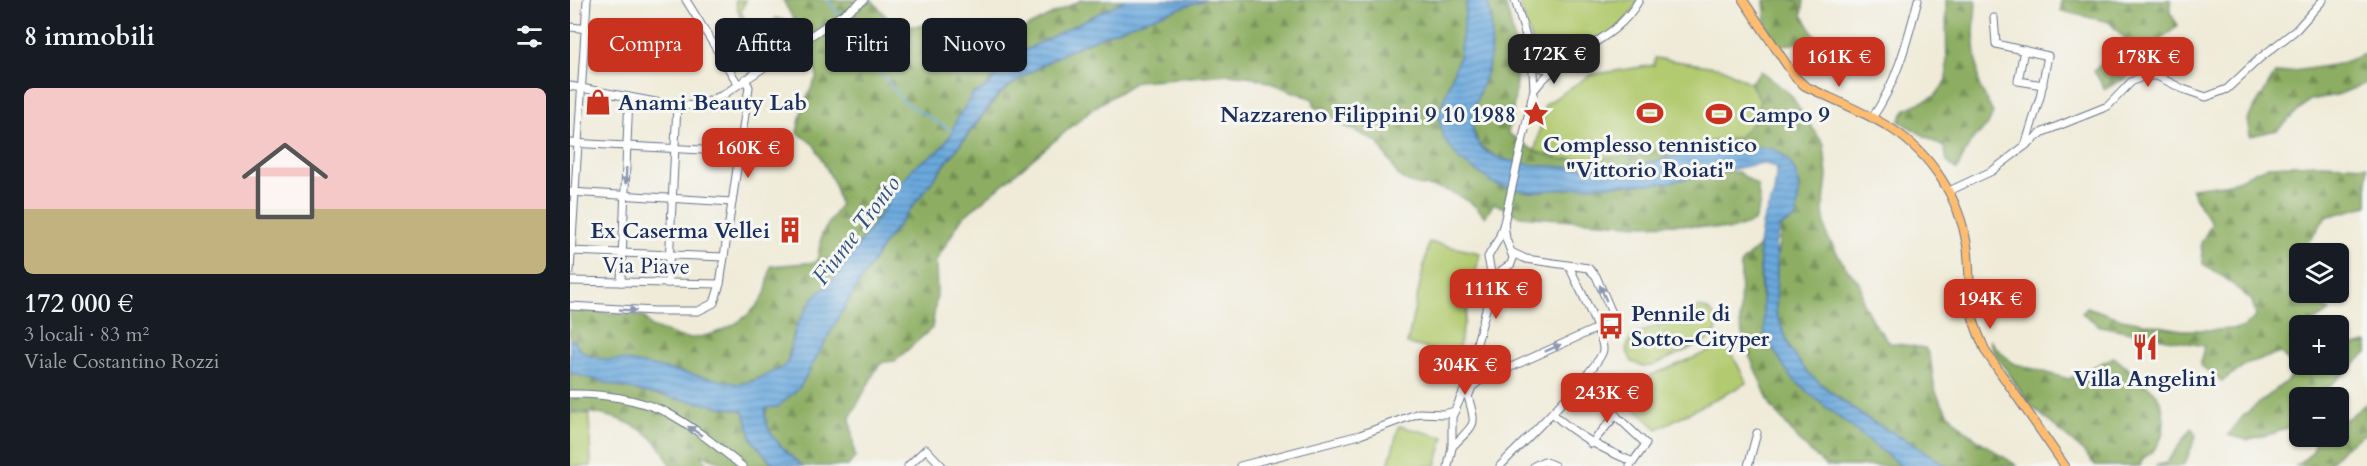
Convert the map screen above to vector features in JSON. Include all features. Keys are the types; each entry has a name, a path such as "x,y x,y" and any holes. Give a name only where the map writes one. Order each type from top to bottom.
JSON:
{"main road":[{"path":"1743,0 1795,77 1806,86 1892,129 1912,144 1949,191 1958,210 1967,247 1971,311 1977,333 1986,352 2065,466"}],"street":[{"path":"570,272 574,143 581,88 587,0"},
{"path":"570,306 698,311 714,303 720,284 749,87 742,81 686,0"},
{"path":"570,86 677,106 712,101 864,0"},
{"path":"1515,0 1537,66 1542,69 1559,66"},
{"path":"1534,91 1547,75 1612,32 1639,0"},
{"path":"1872,118 1886,97 1902,63 1918,0"},
{"path":"1949,191 1992,171 2043,132 2108,106 2131,82 2144,76 2157,75 2182,89 2206,97 2227,89 2260,58 2296,30 2323,0"},
{"path":"1994,18 1996,44 2048,56 2043,85 2025,146"},
{"path":"570,27 588,29"},
{"path":"2024,50 2019,81 2043,85"},
{"path":"1493,283 1488,257 1504,223 1534,91 1532,56"},
{"path":"621,282 629,97"},
{"path":"668,283 677,106"},
{"path":"574,143 740,152"},
{"path":"570,150 574,143"},
{"path":"572,193 732,202"},
{"path":"1504,223 1511,264"},
{"path":"1468,397 1472,387 1478,382 1615,320 1596,276 1588,268 1526,259 1502,246 1493,248"},
{"path":"570,251 724,257"},
{"path":"1448,466 1452,448 1453,423 1466,388 1493,283 1502,270 1526,259"},
{"path":"1490,264 1495,269 1502,270"},
{"path":"1500,466 1580,382 1599,360 1603,351 1596,328 1569,266"},
{"name":"Via Piave","path":"570,281 720,284"},
{"path":"1552,413 1591,444 1632,464 1646,444 1580,382"},
{"path":"1452,448 1475,419 1466,388"},
{"path":"570,394 617,398 654,407 668,413 703,436 742,466"},
{"path":"1240,466 1360,435 1419,413 1444,414 1466,408 1472,411"},
{"path":"1444,414 1461,430 1470,428"},
{"path":"1591,444 1616,415"},
{"path":"1748,466 1757,434"},
{"path":"908,466 926,449 942,466"},
{"path":"1534,466 1544,461 1555,466"}],"green space":[{"path":"735,0 746,0 741,11 745,18 740,18"},
{"path":"783,0 872,0 887,18 825,18 825,72 910,72 910,26 922,25 922,72 951,74 999,72 989,86 973,94 957,119 951,135 939,151 915,166 831,283 807,309 794,333 787,362 783,367 762,378 738,384 588,355 570,340 570,309 644,316 651,327 687,338 709,335 732,326 759,303 767,287 771,266 817,262 822,234 840,205 834,183 814,145 797,132 803,106 817,76 813,61 813,18 793,18"},
{"path":"1081,0 1125,0 1027,49 1027,27"},
{"path":"1204,0 1467,0 1459,57 1438,116 1444,139 1460,160 1497,185 1530,192 1589,186 1665,183 1718,172 1738,172 1757,185 1760,203 1754,222 1730,230 1677,224 1641,225 1520,216 1494,203 1485,217 1470,202 1457,195 1412,184 1403,179 1396,172 1379,143 1337,122 1326,108 1315,108 1313,99 1254,77 1229,74 1137,81 1095,107 961,219 936,261 937,295 932,328 895,361 883,362 877,368 850,418 855,457 848,466 802,466 782,448 767,425 767,408 800,387 846,304 883,245 998,96 1021,79 1070,50 1123,28"},
{"path":"1487,0 1504,0 1513,34 1516,82 1508,133 1535,151 1560,159 1619,157 1706,142 1760,100 1750,83 1761,71 1790,94 1824,145 1827,177 1823,211 1827,236 1844,265 1861,285 1863,303 1874,324 1890,343 1925,348 1930,359 1936,392 1950,416 1971,435 2017,466 1947,466 1866,418 1807,373 1791,351 1776,313 1777,257 1781,226 1796,218 1799,192 1762,147 1683,154 1653,162 1589,168 1531,165 1500,159 1480,146 1472,127 1473,107 1480,89 1492,18"},
{"path":"1518,0 1641,0 1614,34 1582,54 1577,48 1546,64 1538,61"},
{"path":"1764,0 1804,0 1802,15 1818,40 1778,46 1766,26"},
{"path":"1946,0 1976,0 1974,34 1979,85 1993,113 1988,125 1971,141 1957,170 1947,162 1945,148 1899,121 1906,109 1935,96 1947,80"},
{"path":"2061,0 2171,0 2170,13 2178,25 2126,78 2105,89 2094,71 2125,39 2109,22 2061,11"},
{"path":"2367,53 2367,83 2337,95 2310,100 2277,130 2250,136 2247,120 2275,74 2339,64"},
{"name":"Complesso tennistico \"Vittorio Roiati\"","path":"1655,58 1722,68 1750,83 1760,100 1754,121 1739,137 1619,157 1560,159 1535,151 1545,105 1590,75 1654,65"},
{"path":"2321,164 2367,166 2367,206 2326,217 2306,243 2289,243 2289,303 2318,303 2330,311 2324,315 2289,315 2289,362 2281,353 2248,363 2222,381 2200,365 2204,346 2100,326 2082,313 2087,307 2122,319 2182,330 2242,328 2256,317 2252,301 2225,278 2203,264 2201,243 2212,223 2191,188 2231,183 2268,166"},
{"path":"1429,242 1480,253 1457,355 1407,344"},
{"path":"1759,246 1761,295 1790,376 1901,466 1826,466 1802,444 1771,406 1746,348 1740,324 1741,263"},
{"path":"1700,307 1714,315 1716,319 1717,328 1713,338 1652,366 1644,367 1632,362 1626,349 1632,336"},
{"path":"1722,341 1727,344 1747,383 1657,429 1615,390 1710,351"},
{"path":"1990,341 2012,363 2069,379 2114,357 2157,395 2164,421 2161,439 2157,446 2143,458 2140,466 2096,466 2081,449 2030,405 1992,349"},
{"path":"2367,343 2367,353 2349,369 2349,347"},
{"path":"570,373 633,390 744,411 752,440 774,466 725,466 717,460 702,455 707,466 670,466 664,452 643,431 615,418 570,411"},
{"path":"2291,375 2342,375 2329,387 2289,387 2289,427 2275,433 2246,440 2228,435 2244,415"},
{"path":"2367,403 2367,432 2349,445 2349,417"},
{"path":"570,413 589,414 591,466 570,466"},
{"path":"1399,426 1444,437 1436,466 1388,466"},
{"path":"2192,428 2196,436 2182,466 2155,466 2166,463"},
{"path":"2314,447 2345,447 2327,466 2296,466 2313,452"}],"water":[{"path":"1125,0 1204,0 1123,28 1070,51 1044,64 997,96 883,245 846,304 800,387 778,407 766,408 765,417 771,433 782,448 802,466 773,464 752,440 744,411 633,390 570,373 570,340 574,341 582,351 595,357 622,360 738,384 754,381 784,367 789,359 796,326 815,296 831,283 896,189 915,166 939,151 951,135 957,119 973,94 989,86 999,72 1027,72 1027,49"},
{"path":"1467,0 1487,0 1490,16 1492,32 1490,55 1475,105 1472,126 1474,136 1480,146 1492,155 1535,165 1562,167 1637,164 1684,154 1744,147 1775,150 1786,158 1795,172 1799,194 1796,218 1779,227 1775,245 1777,257 1776,313 1791,351 1808,373 1835,396 1866,418 1947,466 1901,466 1790,376 1765,336 1759,246 1763,221 1774,194 1777,167 1762,163 1665,183 1589,186 1530,192 1497,185 1460,160 1444,139 1438,116 1459,57"}],"waterway":[{"path":"828,0 863,50 904,102 954,132"}],"place":[{"name":"Anami Beauty Lab","path":"598,102"},
{"name":"Complesso tennistico \"Vittorio Roiati\"","path":"1650,113"},
{"name":"Nazzareno Filippini 9 10 1988","path":"1536,114"},
{"name":"Campo 9","path":"1719,114"},
{"name":"Ex Caserma Vellei","path":"790,230"},
{"name":"Pennile di Sotto-Cityper","path":"1611,326"},
{"name":"Villa Angelini","path":"2145,347"}],"water label":[{"name":"Fiume Tronto","path":"856,230"}]}
